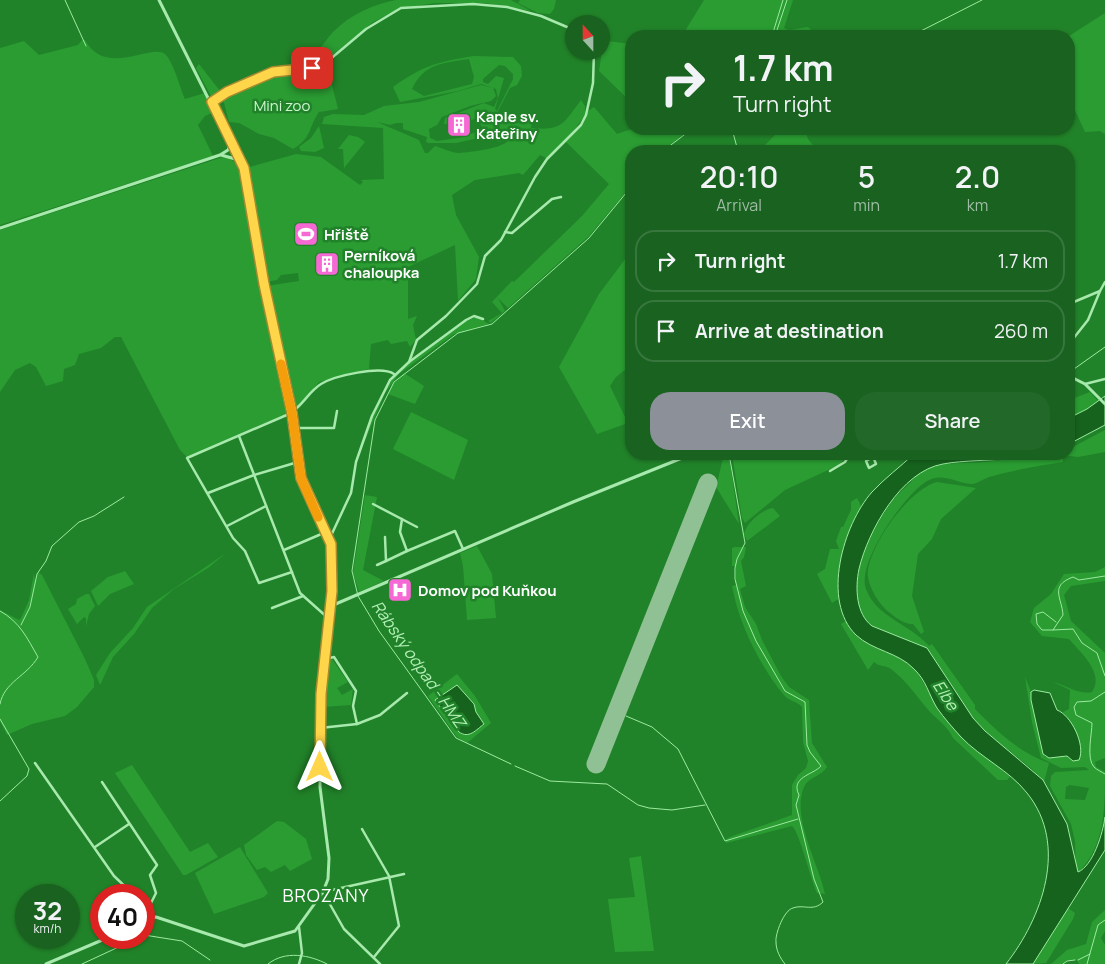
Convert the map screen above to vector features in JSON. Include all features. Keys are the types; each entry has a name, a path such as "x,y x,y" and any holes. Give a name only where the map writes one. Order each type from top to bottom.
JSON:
{"street":[{"path":"155,918 241,946 289,934 299,927 323,892 328,879 330,858 320,787 320,728 331,606 332,558 326,532 303,484 292,413 264,284 244,168 159,0"},
{"path":"212,102 227,92 273,72 318,66 328,61 366,29 401,8 447,4 499,6 540,16 565,26"},
{"path":"408,362 418,340 475,287 479,280 485,256 500,241 521,200 547,159 581,125 586,115 594,60"},
{"path":"0,228 220,155 228,150 231,142"},
{"path":"220,155 240,161"},
{"path":"505,232 512,233 552,199 560,197"},
{"path":"1075,336 1088,320 1105,282"},
{"path":"1075,301 1100,291"},
{"path":"329,540 351,493 358,456 375,407 394,374 469,318 476,316 483,319"},
{"path":"292,572 260,584 245,551 227,526 186,458 292,413 301,406 315,389 332,379 371,371 388,371 394,374"},
{"path":"1075,378 1085,384 1105,404"},
{"path":"1085,384 1105,379"},
{"path":"294,428 334,428 337,411"},
{"path":"239,436 303,596 330,619"},
{"path":"331,606 678,460"},
{"path":"830,471 846,460"},
{"path":"867,460 869,468 876,464 875,460"},
{"path":"208,493 254,475 299,462"},
{"path":"374,504 417,528"},
{"path":"227,526 266,506"},
{"path":"402,519 400,534 407,551"},
{"path":"377,564 455,531 464,549"},
{"path":"284,550 326,532"},
{"path":"385,537 386,561"},
{"path":"272,608 303,596"},
{"path":"325,659 334,657 356,691 353,706 357,724"},
{"path":"320,728 357,724 380,715 407,693"},
{"path":"35,763 95,846 114,876 122,884"},
{"path":"102,782 157,865 150,875 153,884"},
{"path":"95,846 129,823"},
{"path":"362,829 390,877 399,927 374,956"},
{"path":"323,892 404,874"},
{"path":"323,892 342,927 374,956 380,964"},
{"path":"299,927 302,954 300,964"},
{"path":"46,964 90,945"}],"green space":[{"path":"396,0 511,0 531,11 485,3 436,3 401,8 373,22 325,61 316,66 299,66 299,63 315,54 333,32 347,20 370,8"},
{"path":"520,0 556,0 554,9 550,14 538,13 518,3"},
{"path":"704,0 793,0 784,28 789,30 686,30"},
{"path":"1105,13 1105,134 1100,131 1085,132 1075,110 1075,32"},
{"path":"808,27 811,30 789,30"},
{"path":"82,40 85,40 94,51 105,57 129,57 151,52 160,52 166,55 185,99 205,93 214,112 205,116 198,125 213,156 0,225 0,48 24,41 39,55 78,45"},
{"path":"610,41 625,43 625,96 599,71 601,60 610,60"},
{"path":"474,56 513,57 521,66 522,76 517,85 510,88 498,111 504,119 511,123 529,121 532,122 531,128 556,127 565,120 581,100 585,106 585,116 565,141 546,158 540,155 523,175 519,173 475,180 452,195 456,215 479,257 476,279 458,301 455,245 408,267 408,319 417,316 413,325 416,340 410,347 407,341 391,344 388,340 371,344 369,369 319,382 299,406 293,409 266,286 299,281 298,273 281,275 277,280 266,282 246,168 296,154 321,157 360,185 363,182 361,180 384,179 383,128 322,124 324,117 333,114 364,115 384,106 419,102 481,85 493,88 481,84 458,91 400,102 393,87 422,69 440,63","holes":["469,59 474,77 472,84 424,96 412,89 422,74 443,63","499,65 505,66 513,74 513,79 497,111 495,109 504,78 496,76 488,84 483,82 483,79","493,88 496,89 498,98 494,107 484,103 445,118 444,124 461,123 462,129 467,127 466,122 477,118 483,129 471,134 468,128 463,130 465,137 437,141 430,138 429,129 437,125 442,117 470,106 491,101 496,96","377,122 390,125 403,123 403,129 427,137 426,142 429,143 456,143 474,139 483,141 489,137 499,142 507,139 509,134 510,138 502,145 478,151 459,153 435,146 428,153 425,153 419,140"]},
{"path":"199,64 220,91 273,67 293,64 294,68 269,72 213,100 196,68"},
{"name":"Mini zoo","path":"327,65 338,109 319,112 307,137 293,149 274,138 259,134 239,123 229,122 223,99 226,95 274,73 318,70"},
{"path":"594,107 617,134 625,131 625,135 683,135 670,145 625,145 625,193 589,236 508,308 498,298 505,311 491,323 488,321 502,313 492,302 582,216 609,184 566,142 582,126 588,111"},
{"path":"319,126 324,148 315,152 301,151 299,147 311,138"},
{"path":"349,135 358,137 365,142 344,168 343,149 338,149"},
{"path":"775,135 807,135 813,145 765,145"},
{"path":"226,156 241,167 261,286 290,412 187,457 180,450 121,337 115,337 101,348 79,354 75,365 64,369 63,381 46,386 36,367 30,363 15,370 0,392 0,230"},
{"path":"625,259 625,370 616,377 610,386 625,417 625,424 597,434 559,367 599,294"},
{"path":"477,317 489,324 454,334 399,374 385,393 362,448 376,406 384,391 396,376 404,367 436,342 466,321"},
{"path":"404,373 424,386 415,404 388,394 392,385"},
{"path":"1090,392 1098,401 1075,415 1075,398"},
{"path":"411,412 468,440 454,480 393,449"},
{"path":"1105,430 1105,452 1075,457 1075,446"},
{"path":"723,460 730,460 739,524 716,487"},
{"path":"733,460 843,460 839,465 785,490 745,523 742,518"},
{"path":"1002,460 1063,460 1063,462 1007,472 973,484 944,478 927,481 907,500 884,530 868,563 865,577 866,589 877,607 885,614 913,632 929,646 932,644 975,705 975,709 1000,733 1027,753 1049,763 1044,782 1032,769 985,731 973,718 927,648 872,626 862,614 857,600 857,584 865,550 880,519 893,500 915,476 930,468 945,464"},
{"path":"937,482 976,488 941,519 932,539 918,554 912,596 924,632 921,634 913,624 898,619 882,605 871,588 868,570 877,545 904,505 926,487"},
{"path":"365,495 377,497 363,570 384,581 359,592 353,573"},
{"path":"857,498 862,508 843,547 838,593 840,598 832,603 817,574 825,569 830,549 839,549 836,541 841,527 843,527 851,510 851,502"},
{"path":"773,508 780,516 747,541 744,534 751,521"},
{"path":"477,546 492,574 496,618 467,620 463,566 460,553"},
{"path":"746,547 741,561 746,586 740,589 745,607 756,624 762,640 781,676 789,687 809,700 812,743 827,767 822,773 806,784 801,799 803,826 825,894 817,893 798,837 792,826 726,843 726,839 730,837 792,815 792,785 798,775 806,768 808,761 803,742 802,707 785,696 774,682 758,657 740,615 732,586 736,585 736,566 732,566 732,548"},
{"path":"226,553 208,568 174,589 152,608 134,634 113,657 100,685 96,675 110,653 133,628 147,607"},
{"path":"1105,567 1105,581 1071,586 1064,595 1071,621 1105,653 1105,758 1095,762 1096,767 1105,772 1104,812 1099,838 1094,850 1079,872 1076,870 1075,841 1071,824 1050,786 1051,776 1055,772 1089,770 1085,767 1061,768 1041,758 1032,722 1025,677 1031,692 1043,754 1045,757 1067,756 1070,759 1079,738 1063,712 1069,709 1070,690 1053,682 1077,691 1092,692 1095,685 1093,670 1085,656 1069,639 1042,636 1030,622 1034,608 1051,594 1064,574 1095,572","holes":["1070,785 1089,788 1085,800 1065,799 1066,787"]},
{"path":"125,571 134,584 110,594 98,606 91,591 108,577"},
{"path":"38,572 42,575 85,659 94,680 94,687 77,707 65,716 32,724 7,735 0,721 0,610 19,620 21,618 29,600 34,573 35,582"},
{"path":"89,594 95,606 89,614 86,626 86,618 84,617 77,624 68,609 76,604 77,599"},
{"path":"846,621 848,625 906,661 916,670 937,707 970,746 979,750 1010,777 1007,780 998,780 953,738 946,727 891,669 874,662 868,670 841,624"},
{"path":"332,659 348,682 337,688 342,695 353,689 351,705 323,707 327,661"},
{"path":"457,674 475,696 491,723 467,743 457,737 428,696","holes":["457,685 474,704 476,712 484,724 463,735 459,732"]},
{"path":"132,765 190,852 208,843 218,857 183,875 115,773"},
{"path":"277,821 284,822 306,839 312,859 290,871 285,865 271,872 265,867 257,870 246,855 244,845"},
{"path":"240,847 268,893 264,897 214,914 195,873"},
{"path":"641,856 654,951 615,952 608,899 635,897 629,858"},
{"path":"1068,908 1075,913 1073,919 1046,963 1033,964"},
{"path":"1105,910 1105,931 1101,938 1105,945 1105,964 1079,964 1077,960 1067,960 1063,964 1051,964 1067,950 1086,944 1092,922"}],"water":[{"path":"1105,396 1105,425 1075,441 1075,415"},
{"name":"Elbe","path":"907,460 988,460 943,464 928,469 913,478 900,490 878,521 863,554 857,584 860,608 872,626 927,648 973,718 985,731 1043,780 1067,824 1078,872 1083,869 1093,856 1100,840 1105,817 1105,850 1033,964 1006,964 1019,946 1030,925 1040,903 1046,881 1048,858 1046,835 1040,813 1020,785 977,751 952,727 937,708 918,673 908,663 870,645 856,635 845,620 840,603 838,584 840,563 845,543 852,523 862,506 882,482"},
{"path":"457,685 474,704 476,712 484,724 466,735 459,732 435,700"},
{"path":"1034,690 1050,693 1057,710 1072,724 1079,739 1081,754 1079,760 1073,761 1067,756 1049,758 1043,754 1031,700 1031,692"}],"waterway":[{"path":"65,0 86,46"},
{"path":"774,30 783,0"},
{"path":"777,30 787,0"},
{"path":"923,30 982,0"},
{"name":"Rábský odpad - HMZ","path":"671,145 684,135"},
{"path":"734,135 736,145"},
{"name":"Rábský odpad - HMZ","path":"511,764 456,738 379,631 358,596 352,571 375,420 394,382 458,333 492,324 589,238 625,194"},
{"path":"1075,368 1105,347"},
{"path":"730,460 745,543 735,568 735,579 743,611 756,641 785,691 805,702 807,745 821,766 800,780 797,789 799,795 796,805 814,879 823,902 816,907 797,907 786,913 776,938 779,954 785,964"},
{"path":"21,625 30,607 37,574 46,561 52,546 79,522 94,516 124,497"},
{"path":"1105,576 1079,580 1073,577 1061,584 1059,593 1063,615 1053,630 1073,629 1082,643 1097,653 1105,676"},
{"path":"0,611 18,625 38,657 6,690 0,704"},
{"path":"1053,630 1042,630 1037,624 1036,614 1043,612 1056,622"},
{"path":"1105,692 1091,701 1077,702 1074,707 1076,715 1092,723 1090,758 1094,767 1105,774"},
{"name":"Rábský odpad - HMZ","path":"626,716 652,727 678,749 725,841 798,819"},
{"path":"0,719 29,769 27,776 0,801"},
{"name":"Rábský odpad - HMZ","path":"515,766 550,781 607,784 638,805 649,808 672,810 705,805"},
{"path":"1087,964 1098,925 1105,920"},
{"path":"155,937 182,941 210,960"},
{"path":"82,964 114,949"},
{"path":"1078,960 1090,954"},
{"path":"268,964 290,955 305,956 327,964"},
{"path":"1063,964 1067,961 1075,960"}],"runway":[{"path":"596,764 708,483"}],"slow traffic":[{"path":"281,364 292,413 301,478 318,517"}],"place":[{"name":"Kaple sv. Kateřiny","path":"459,125"},
{"name":"Hřiště","path":"306,234"},
{"name":"Perníková chaloupka","path":"327,264"},
{"name":"Domov pod Kuňkou","path":"400,590"}],"district":[{"name":"BROZANY","path":"326,895"}],"route":[{"path":"312,68 278,71 267,74 227,92 212,102 244,168 264,284 292,413 301,478 331,544 332,591 321,694 320,767"}]}
